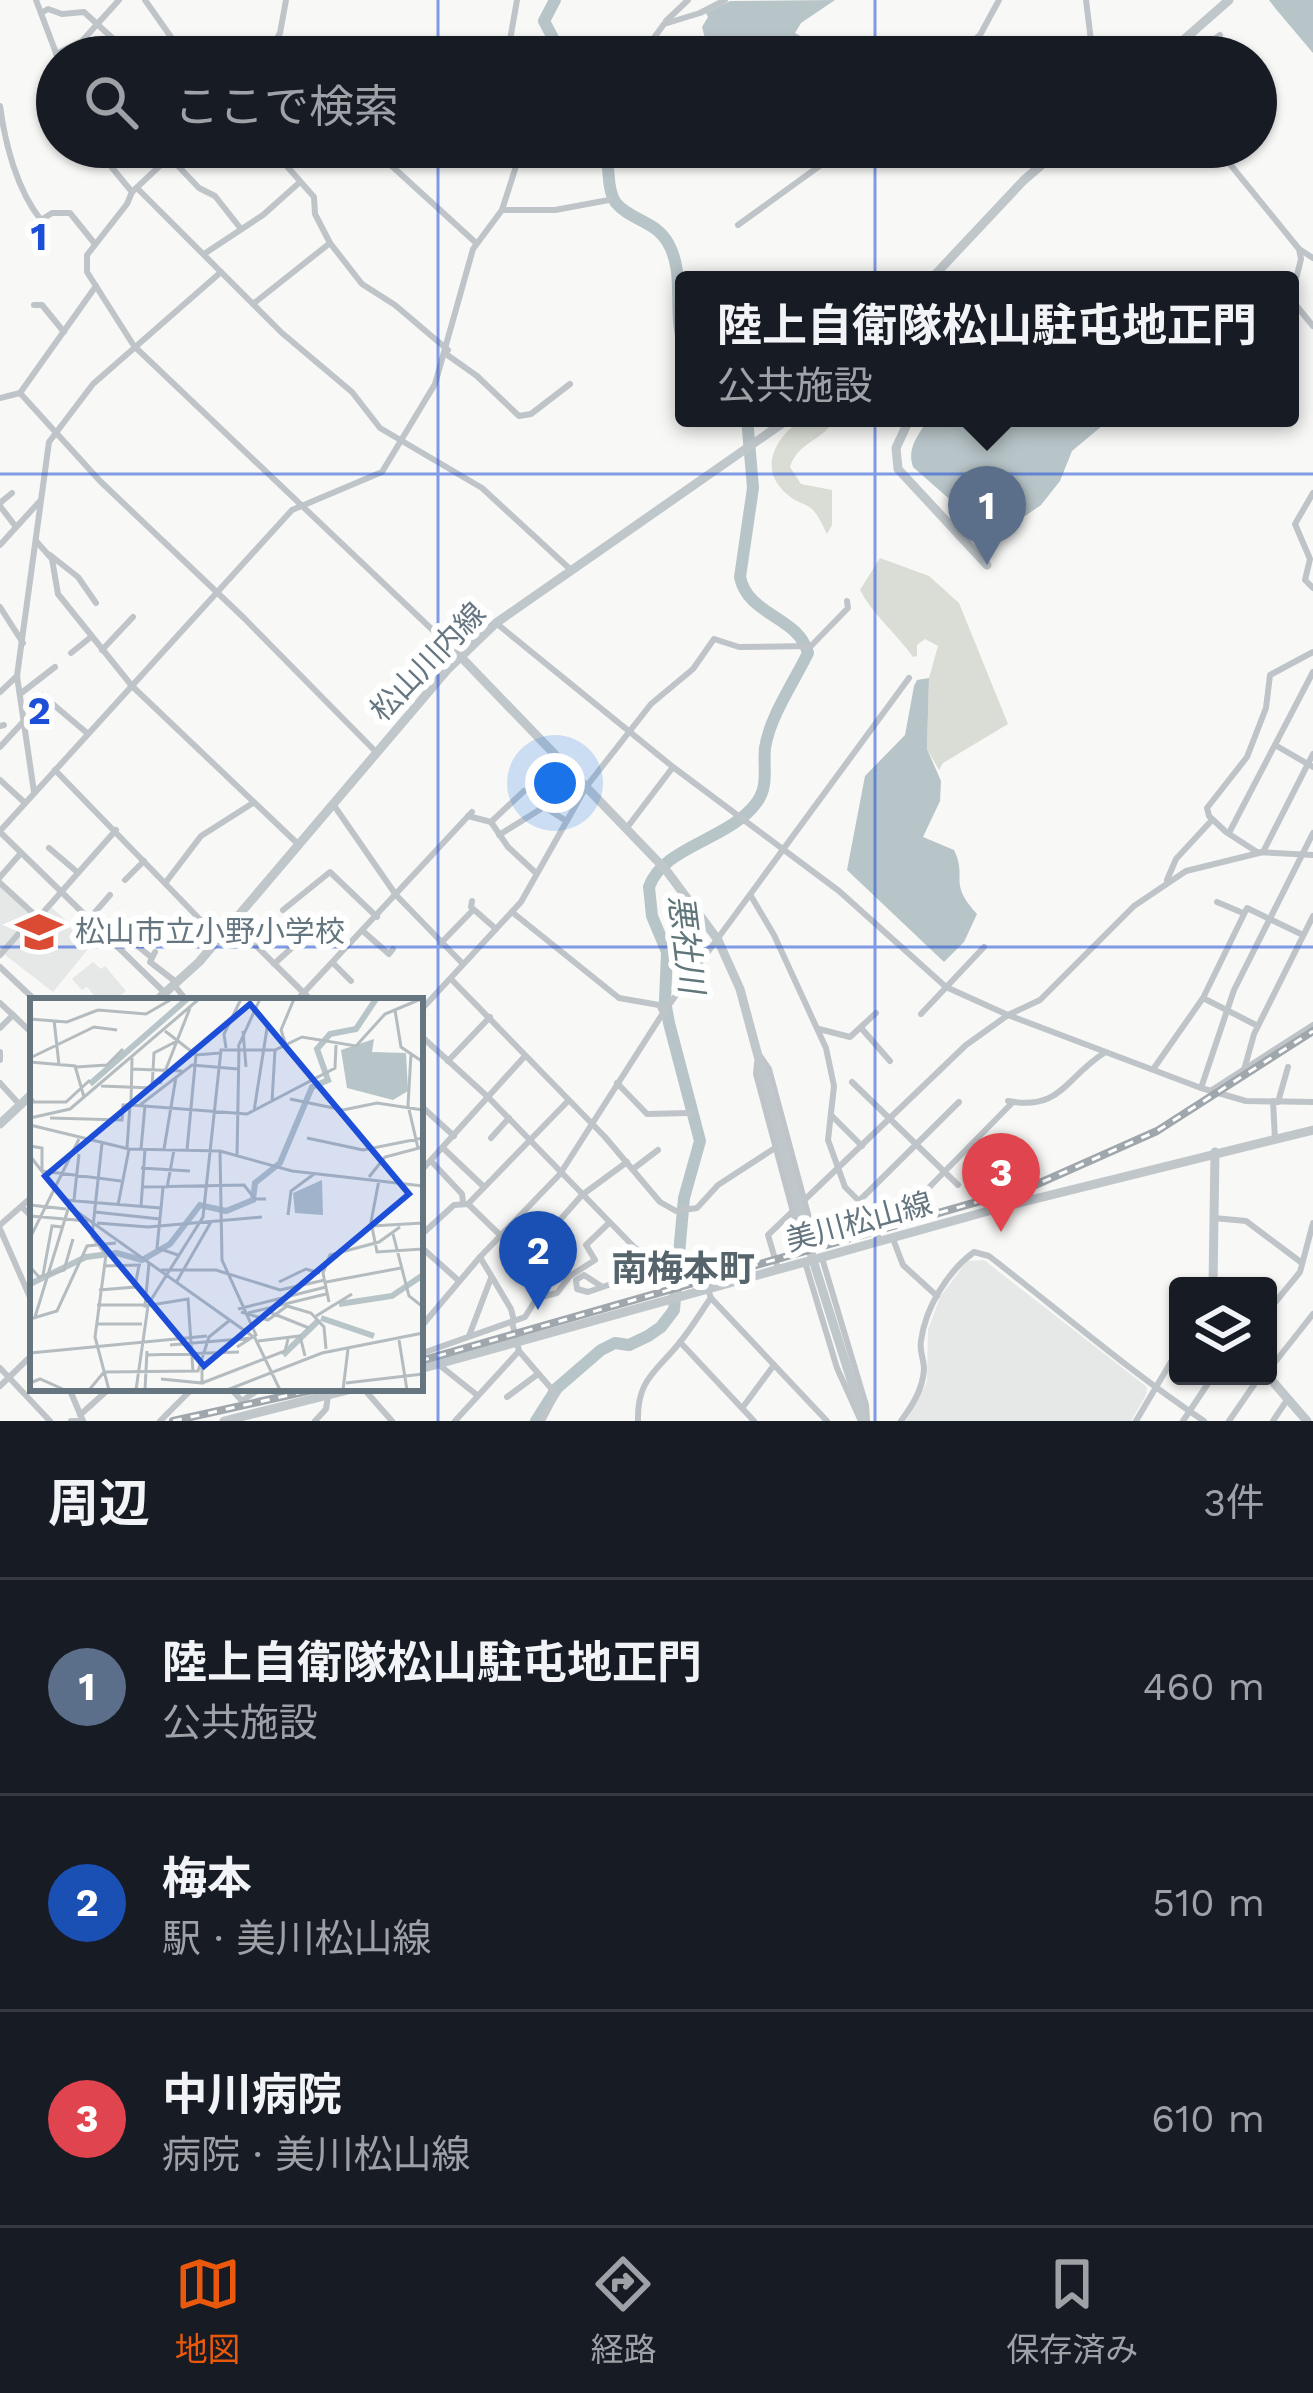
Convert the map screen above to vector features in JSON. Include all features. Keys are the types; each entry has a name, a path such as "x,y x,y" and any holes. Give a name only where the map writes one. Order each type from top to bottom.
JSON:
{"main road":[{"path":"1189,36 1229,0"},
{"path":"939,271 1040,168"},
{"name":"松山川内線","path":"161,997 218,938 460,657 496,623 777,427"},
{"path":"906,427 896,448 898,470 987,565"},
{"path":"460,657 666,870 718,940 740,989 831,1321 864,1421"},
{"path":"0,1124 30,1096"},
{"name":"美川松山線","path":"423,1368 518,1346 880,1241 1313,1130"},
{"path":"1213,1277 1216,1152"},
{"path":"1276,1385 1307,1421"},
{"path":"224,1421 348,1391"}],"street":[{"path":"36,0 50,36"},
{"path":"87,36 119,0"},
{"path":"279,36 286,0"},
{"path":"511,36 517,0"},
{"path":"655,36 688,0"},
{"path":"664,24 725,0"},
{"path":"979,36 999,0"},
{"path":"1086,0 1091,36"},
{"path":"147,1 169,36"},
{"path":"41,14 48,9 62,14 81,11 110,36"},
{"path":"0,106 3,130 32,209 40,220 52,213 70,213 95,244"},
{"path":"115,168 253,304 352,392 380,428 482,488 571,570"},
{"path":"158,168 135,190 87,255 87,272 134,346 460,657"},
{"path":"182,168 199,188 215,196 241,230"},
{"path":"288,168 314,197 315,214 330,243 371,292 395,305 519,416 531,414 570,384"},
{"path":"394,168 476,243"},
{"path":"161,997 90,918 0,830 272,530 302,504 382,472 436,384 476,243 502,210 515,168"},
{"path":"738,225 818,168"},
{"path":"1233,168 1299,249 1313,257"},
{"path":"203,254 300,182"},
{"path":"502,210 555,210 609,200"},
{"path":"253,304 330,243"},
{"path":"1298,271 1299,249"},
{"path":"34,793 17,676 50,442 93,384 221,272"},
{"path":"0,398 20,393 96,286"},
{"path":"34,305 42,305 64,332"},
{"path":"20,393 55,435 376,752"},
{"path":"12,493 0,505 16,527"},
{"path":"1313,493 1295,524 1310,559 1305,580 1313,588"},
{"path":"0,545 42,499"},
{"path":"37,541 78,578 96,603"},
{"path":"50,555 58,594 132,686 298,844"},
{"path":"423,1008 512,912 586,787 661,694 693,669 714,639 739,647 807,647 848,608 847,602"},
{"path":"0,607 23,644"},
{"path":"102,650 133,617"},
{"path":"496,623 673,767 861,910 946,987 1201,1088 1246,1101 1313,1102"},
{"path":"71,653 91,637"},
{"path":"1313,652 1270,675 1266,708 1247,757 1207,808 1213,820 1257,852 1313,855"},
{"path":"20,694 55,667"},
{"path":"1230,831 1313,672"},
{"path":"0,692 3,681 17,676"},
{"path":"423,1324 480,1256 560,1174 666,1010 909,678"},
{"path":"42,694 87,734"},
{"path":"0,747 24,721"},
{"path":"1275,746 1311,765"},
{"path":"778,1269 768,1234 966,1045 1008,1015 1040,1000 1089,947 1186,871 1263,852 1313,754"},
{"path":"626,829 673,767"},
{"path":"55,770 218,938"},
{"path":"0,780 25,803"},
{"path":"491,822 524,791"},
{"path":"166,882 201,836 253,803"},
{"path":"333,804 395,895 463,964"},
{"path":"500,835 544,807 565,820"},
{"path":"299,998 470,814 491,822 536,873"},
{"path":"1166,884 1175,859 1213,820"},
{"path":"21,853 0,880 40,916 116,830"},
{"path":"1201,1088 1226,1009 1313,833"},
{"path":"49,848 76,871"},
{"path":"125,880 144,860"},
{"path":"283,910 330,872 377,917"},
{"path":"90,918 110,895"},
{"path":"752,896 819,1028 834,1086 829,1140 845,1187 867,1209 880,1241"},
{"path":"1216,902 1243,913"},
{"path":"441,943 473,905 496,929"},
{"path":"1154,1068 1203,998 1246,908 1303,935"},
{"path":"512,912 619,998 666,1010"},
{"path":"0,955 35,915"},
{"path":"1244,1070 1258,1026 1313,916"},
{"path":"321,917 348,946"},
{"path":"232,922 309,998"},
{"path":"364,932 389,954 393,950"},
{"path":"128,938 153,954 150,962 186,998"},
{"path":"274,964 296,944"},
{"path":"921,1014 984,947"},
{"path":"333,963 351,981"},
{"path":"0,967 32,998"},
{"path":"450,978 660,1202 676,1211 697,1208 718,1185 776,1148"},
{"path":"1203,998 1258,1026"},
{"path":"0,1003 30,1031"},
{"path":"819,1028 850,1037 876,1013"},
{"path":"0,1028 13,1015"},
{"path":"448,1061 490,1017"},
{"path":"1212,1090 1313,1025"},
{"path":"862,1029 890,1061"},
{"path":"423,1037 642,1254 684,1267 694,1276 827,1421"},
{"path":"875,1228 896,1221 1010,1102 1031,1106 1054,1098 1105,1052"},
{"path":"758,1053 756,1074 803,1249"},
{"path":"423,1169 525,1056"},
{"path":"1275,1139 1276,1101 1288,1067"},
{"path":"852,1082 958,1185"},
{"path":"0,1083 20,1105"},
{"path":"617,1083 647,1114 690,1113"},
{"path":"423,1234 484,1187 568,1101"},
{"path":"859,1201 958,1102"},
{"path":"423,1108 454,1136"},
{"path":"831,1115 862,1146"},
{"path":"491,1138 508,1118"},
{"path":"443,1148 484,1187"},
{"path":"567,1280 537,1246 582,1195 658,1150"},
{"path":"431,1161 465,1203 500,1235"},
{"path":"801,1198 816,1244"},
{"path":"30,1199 0,1227 30,1297"},
{"path":"22,1207 30,1215"},
{"path":"518,1218 542,1240"},
{"path":"1214,1218 1246,1220 1301,1263"},
{"path":"423,1353 525,1317 537,1298 557,1293 595,1260 586,1245 609,1223"},
{"path":"1277,1300 1300,1273 1313,1223"},
{"path":"798,1230 804,1234 812,1226"},
{"path":"893,1238 903,1265 937,1296"},
{"path":"423,1249 459,1281"},
{"path":"901,1421 918,1396 924,1370 920,1342 937,1296 974,1252 989,1256 1156,1389 1204,1421"},
{"path":"480,1256 512,1309 518,1346 553,1391 542,1421"},
{"path":"822,1258 866,1405 864,1421"},
{"path":"601,1286 666,1261"},
{"path":"806,1262 837,1368 864,1421"},
{"path":"468,1338 491,1278"},
{"path":"638,1421 644,1386 655,1366 680,1342 706,1292"},
{"path":"1277,1360 1311,1320"},
{"path":"680,1342 754,1421"},
{"path":"455,1421 518,1346"},
{"path":"0,1386 30,1357"},
{"path":"438,1364 478,1396"},
{"path":"743,1407 774,1365"},
{"path":"1136,1421 1169,1366"},
{"path":"0,1368 50,1421"},
{"path":"507,1397 539,1373"},
{"path":"1184,1421 1207,1385"},
{"path":"1228,1421 1256,1385"},
{"path":"70,1391 82,1419"},
{"path":"70,1421 82,1419 107,1391"},
{"path":"160,1421 190,1391"},
{"path":"233,1391 242,1401 258,1391"},
{"path":"363,1391 392,1421"},
{"path":"315,1421 326,1409 328,1396"},
{"path":"1273,1421 1288,1397"}],"shaded area":[{"path":"835,0 801,23 795,33 800,36 704,36 706,13 730,1"},
{"path":"1269,0 1313,0 1313,53 1275,8"},
{"path":"793,427 828,427 799,452 790,467 801,484 832,490 832,525 827,534 812,509 788,495 773,475 774,454"},
{"path":"923,427 1101,427 1072,451 1060,481 1041,505 1009,527 989,534 913,467 913,447"},
{"path":"880,558 929,576 959,603 1008,724 943,763 939,770 927,749 929,678 938,646 925,639 913,657 865,599 860,590"},
{"path":"929,678 927,749 941,781 940,801 923,837 954,850 960,887 977,914 964,942 944,962 847,870 865,776 905,735 914,686 917,680"},
{"name":"松山市立小野小学校","path":"0,886 36,920 52,908 92,944 53,992 0,951"},
{"path":"93,962 101,969 105,966 126,991 118,998 96,998 72,979"},
{"path":"984,1260 1147,1387 1131,1421 906,1421 927,1382 928,1330 940,1297 967,1261"}],"waterway":[{"name":"悪社川","path":"552,36 544,21 555,0"},
{"name":"悪社川","path":"608,168 616,203 657,230 668,243 676,271"},
{"name":"悪社川","path":"536,1421 557,1388 601,1350 648,1336 674,1310 684,1198 700,1141 669,1023 667,952 652,916 649,887 668,862 731,826 757,802 772,724 808,653 794,631 753,600 740,577 753,488 748,427"}],"railway":[{"path":"423,1360 1033,1186 1157,1131 1313,1031"},
{"path":"173,1421 308,1391"}],"place":[{"name":"陸上自衛隊松山駐屯地正門","path":"987,565"},
{"name":"松山市立小野小学校","path":"39,932"},
{"name":"中川病院","path":"1001,1232"},
{"name":"梅本","path":"538,1310"}],"district":[{"name":"南梅本町","path":"683,1268"}]}
